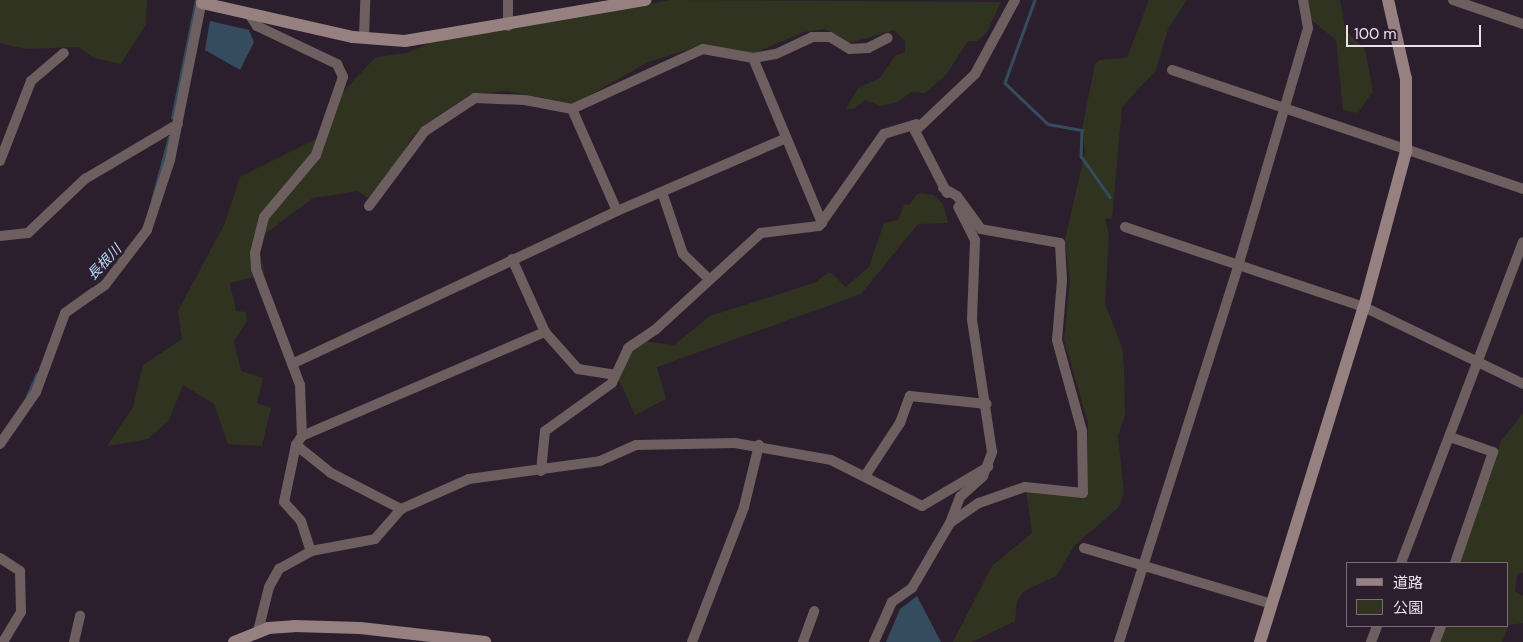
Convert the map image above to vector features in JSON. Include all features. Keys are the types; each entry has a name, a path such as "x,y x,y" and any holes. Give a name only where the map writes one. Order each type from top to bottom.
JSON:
{"street":[{"path":"364,37 365,0"},
{"path":"508,0 508,26"},
{"path":"0,444 36,392 69,308 105,285 143,239 178,124 201,1 251,17 364,37 405,40 508,26 646,0"},
{"path":"541,472 545,431 604,390 615,375 628,348 655,330 761,233 770,228 812,229 822,223 884,134 918,124 975,74 1015,0"},
{"path":"1119,642 1238,266 1308,28 1302,0"},
{"path":"1260,642 1364,307 1406,149 1406,79 1388,0"},
{"path":"1453,0 1523,24"},
{"path":"251,17 257,26 337,64 343,77 316,155 264,217 257,236 256,269 294,363 300,385 299,440 284,502 301,521 311,551"},
{"path":"369,206 425,131 475,98 526,100 572,109 703,49 753,58 776,54 812,37 830,37 850,49 868,48 888,38"},
{"path":"0,161 28,86 43,67 64,53"},
{"path":"753,58 784,140 822,223"},
{"path":"1172,70 1523,188"},
{"path":"572,109 618,210"},
{"path":"0,236 17,238 33,230 84,179 178,124"},
{"path":"874,642 892,602 912,588 950,523 960,496 988,467 992,452 987,404 972,319 975,240 943,188 920,145 918,124"},
{"path":"294,363 618,210 784,140"},
{"path":"943,188 958,196 981,229 1060,243 1062,281 1057,340 1072,382 1082,432 1084,493 1025,486 979,503 950,523"},
{"path":"662,192 683,254 709,279"},
{"path":"1125,227 1364,307 1477,364 1523,384"},
{"path":"1401,562 1523,242"},
{"path":"512,259 545,332 578,369 615,375"},
{"path":"299,440 545,332"},
{"path":"865,476 900,423 910,396 987,404"},
{"path":"1450,436 1493,452 1455,562"},
{"path":"299,440 331,473 401,509"},
{"path":"258,631 273,577 311,551 375,539 401,509 469,479 541,472 600,461 650,443 759,445 808,453 865,476 922,506 988,467"},
{"path":"692,642 744,507 759,445"},
{"path":"1084,548 1144,564 1272,604"},
{"path":"0,558 20,571 21,612 3,642"},
{"path":"802,642 814,611"},
{"path":"74,642 80,616"},
{"path":"234,642 258,631 347,627 485,642"},
{"path":"1371,642 1377,627"},
{"path":"1435,642 1441,627"}],"green space":[{"path":"0,0 147,0 146,24 121,64 94,58 78,47 25,49 0,43"},
{"path":"671,0 1001,2 987,32 977,41 968,41 946,75 925,93 911,92 898,102 880,106 865,100 854,109 846,109 858,88 880,78 895,56 905,52 905,41 894,30 850,43 825,29 804,32 752,54 702,45 646,63 575,104 507,91 471,94 424,125 410,140 393,173 367,198 358,191 313,198 262,236 259,251 265,274 230,283 236,311 246,312 247,321 234,341 241,371 263,378 257,403 271,408 262,446 228,444 214,404 183,385 169,420 148,439 107,446 133,407 143,365 182,339 178,311 224,225 240,177 318,138 341,94 376,57 407,53 432,42"},
{"path":"1149,0 1187,0 1168,29 1156,70 1122,107 1112,219 1105,218 1109,235 1105,304 1122,347 1124,368 1125,414 1118,436 1124,493 1119,507 1074,546 1056,576 1024,591 1017,601 1015,621 972,642 953,642 992,566 1032,533 1026,491 1088,496 1088,423 1064,340 1070,281 1065,240 1085,152 1082,129 1095,64 1099,60 1127,58"},
{"path":"1306,0 1340,0 1346,31 1365,49 1373,91 1358,113 1343,110 1336,40 1310,19"},
{"path":"918,193 934,195 943,204 948,223 918,224 861,294 657,367 666,399 635,415 619,380 630,353 643,341 674,345 710,316 814,283 830,272 846,287 869,267 884,223 898,220 904,205 910,204"},
{"path":"1523,413 1523,573 1517,574 1515,592 1523,596 1523,623 1509,625 1502,642 1440,642 1447,627 1508,627 1508,562 1459,562 1501,441"}],"water":[{"path":"210,21 249,30 254,42 240,70 205,50"},
{"path":"917,596 941,642 886,642 900,609"}],"waterway":[{"name":"長根川","path":"172,118 196,0"},
{"path":"1035,0 1005,83 1048,124 1082,130 1081,156 1110,197"},
{"name":"長根川","path":"152,200 169,137"},
{"name":"長根川","path":"62,310 91,289"},
{"name":"長根川","path":"27,396 37,374"}]}
